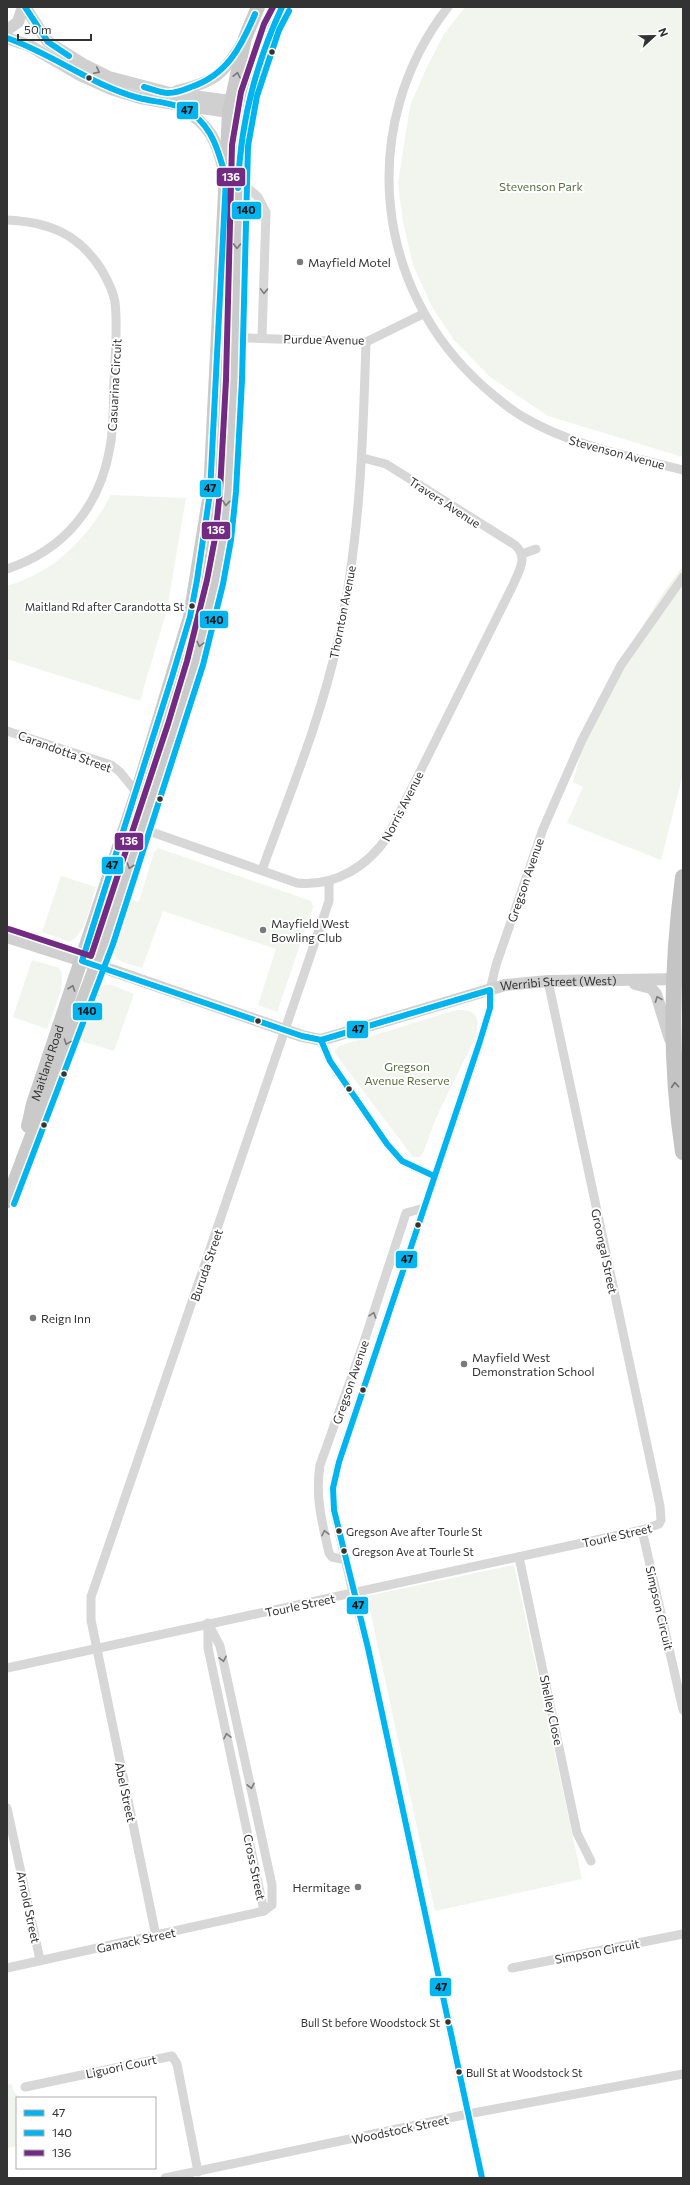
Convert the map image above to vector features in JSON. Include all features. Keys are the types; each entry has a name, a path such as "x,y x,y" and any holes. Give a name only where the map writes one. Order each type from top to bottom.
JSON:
{"highway":[{"path":"683,877 673,1050 676,1095 683,1152"}],"main road":[{"path":"7,30 18,22 24,7"},
{"path":"24,7 48,42 83,64 109,76 172,99 193,114 208,128 232,179"},
{"name":"Maitland Road","path":"7,1201 96,966 195,663 215,582 223,539 228,492 236,336 230,106 245,38 258,7"},
{"name":"Maitland Road","path":"18,1170 33,1104 137,793 190,617 210,493 218,337 232,179 246,109 262,56 282,7"},
{"path":"7,38 30,46 80,75 111,89 140,98 172,99 246,109"},
{"path":"172,99 212,80 229,62 245,38"},
{"path":"7,937 82,961 286,1031 321,1040"},
{"name":"Werribi Street (West)","path":"321,1040 505,985 548,981 678,979"},
{"path":"610,981 647,986 654,991 658,998 673,1050"}],"street":[{"name":"Stevenson Avenue","path":"448,7 423,46 408,77 398,111 390,151 390,205 395,238 406,277 423,314 445,346 472,376 524,418 559,435 595,448 683,470"},
{"path":"232,179 258,197 266,212 262,337"},
{"name":"Casuarina Circuit","path":"7,220 38,223 64,232 82,245 94,257 108,281 115,302 116,338 111,447 102,481 86,512 58,544 23,564 7,570"},
{"name":"Purdue Avenue","path":"218,337 236,336 366,342 423,314"},
{"name":"Thornton Avenue","path":"262,870 322,698 338,642 354,550 363,458 366,342"},
{"name":"Travers Avenue","path":"363,458 386,464 515,545 522,554"},
{"path":"522,554 536,549"},
{"name":"Norris Avenue","path":"142,829 297,883 312,884 329,882 362,865 379,849 389,834 514,583 523,561 522,554"},
{"name":"Gregson Avenue","path":"482,2178 368,1648 353,1593 334,1504 335,1476 480,1042 490,1008 490,990 498,958 543,829 582,740 621,665 683,577"},
{"name":"Carandotta Street","path":"7,731 111,765 120,772 137,793"},
{"name":"Buruda Street","path":"96,1648 91,1620 92,1597 286,1031 329,901 329,882"},
{"name":"Groongal Street","path":"548,981 661,1520"},
{"path":"321,1040 330,1061 386,1144 402,1161 434,1176"},
{"name":"Gregson Avenue","path":"346,1560 332,1557 329,1553 318,1500 317,1484 320,1465 363,1345 406,1213 424,1208"},
{"name":"Tourle Street","path":"7,1668 642,1530 655,1526 661,1520"},
{"name":"Simpson Circuit","path":"642,1530 683,1710"},
{"name":"Shelley Close","path":"519,1557 578,1833 591,1861"},
{"name":"Cross Street","path":"208,1624 220,1646 272,1885 272,1904 264,1911 208,1648 208,1624"},
{"name":"Abel Street","path":"96,1648 156,1936"},
{"name":"Arnold Street","path":"7,1808 40,1960"},
{"name":"Gamack Street","path":"7,1968 264,1911"},
{"name":"Simpson Circuit","path":"512,1968 683,1934"},
{"name":"Liguori Court","path":"25,2087 172,2056 177,2064 198,2172"},
{"name":"Woodstock Street","path":"165,2178 468,2114 683,2074"}],"green space":[{"name":"Stevenson Park","path":"465,7 683,7 683,457 548,416 490,377 454,340 432,307 413,265 403,222 398,184 410,106 426,69 444,34"},
{"path":"111,495 186,498 167,609 140,701 7,659 7,586 40,572 68,551 81,539 92,525"},
{"path":"683,566 683,774 661,860 567,823 583,787 573,782 585,738 598,700 661,596"},
{"name":"Mayfield West Bowling Club","path":"158,848 311,901 313,907 277,1012 258,1005 276,949 163,911 142,968 121,961 115,956 112,941 113,931 123,897 139,902 154,852"},
{"path":"61,876 96,887 84,925 76,937 70,942 42,932"},
{"path":"32,960 59,968 62,973 59,997 47,1029 13,1017"},
{"path":"112,985 134,994 114,1051 81,1041 99,987"},
{"name":"Gregson Avenue Reserve","path":"456,1010 469,1011 473,1013 478,1024 476,1036 435,1120 423,1153 420,1157 413,1157 334,1052 339,1046"},
{"path":"514,1565 582,1879 435,1911 367,1596"},
{"path":"12,2084 14,2092 19,2097 16,2097 16,2146 7,2148 7,2085"}],"transit line":[{"name":"47","path":"25,7 48,42 69,56"},
{"name":"136","path":"9,929 91,956 168,724 187,661 207,580 215,538 220,491 226,380 232,145 241,92 264,24 273,7"},
{"name":"47","path":"238,188 242,141 251,95 264,51 282,7"},
{"name":"140","path":"14,1204 113,944 203,665 223,584 231,540 236,492 242,380 248,146 257,96 279,30 289,11"},
{"name":"47","path":"144,87 168,93 186,89 204,82 214,75 231,58 244,38 255,14"},
{"name":"47","path":"7,38 40,52 88,78 121,92 139,98 175,105 188,111 201,121 211,136 218,152 226,178 210,493 197,580 190,617 172,677 82,961 302,1036 321,1040 490,990 490,1008 480,1041 339,1462 333,1488 334,1510 368,1648 482,2178"},
{"name":"47","path":"321,1040 330,1061 387,1144 402,1161 434,1176"}],"place":[{"name":"Mayfield Motel","path":"300,262"},
{"name":"Maitland Rd after Carandotta St","path":"192,606"},
{"name":"Mayfield West Bowling Club","path":"263,930"},
{"name":"Reign Inn","path":"33,1318"},
{"name":"Mayfield West Demonstration School","path":"464,1364"},
{"name":"Gregson Ave after Tourle St","path":"339,1531"},
{"name":"Gregson Ave at Tourle St","path":"344,1551"},
{"name":"Hermitage","path":"358,1887"},
{"name":"Bull St before Woodstock St","path":"448,2022"},
{"name":"Bull St at Woodstock St","path":"459,2072"}]}
